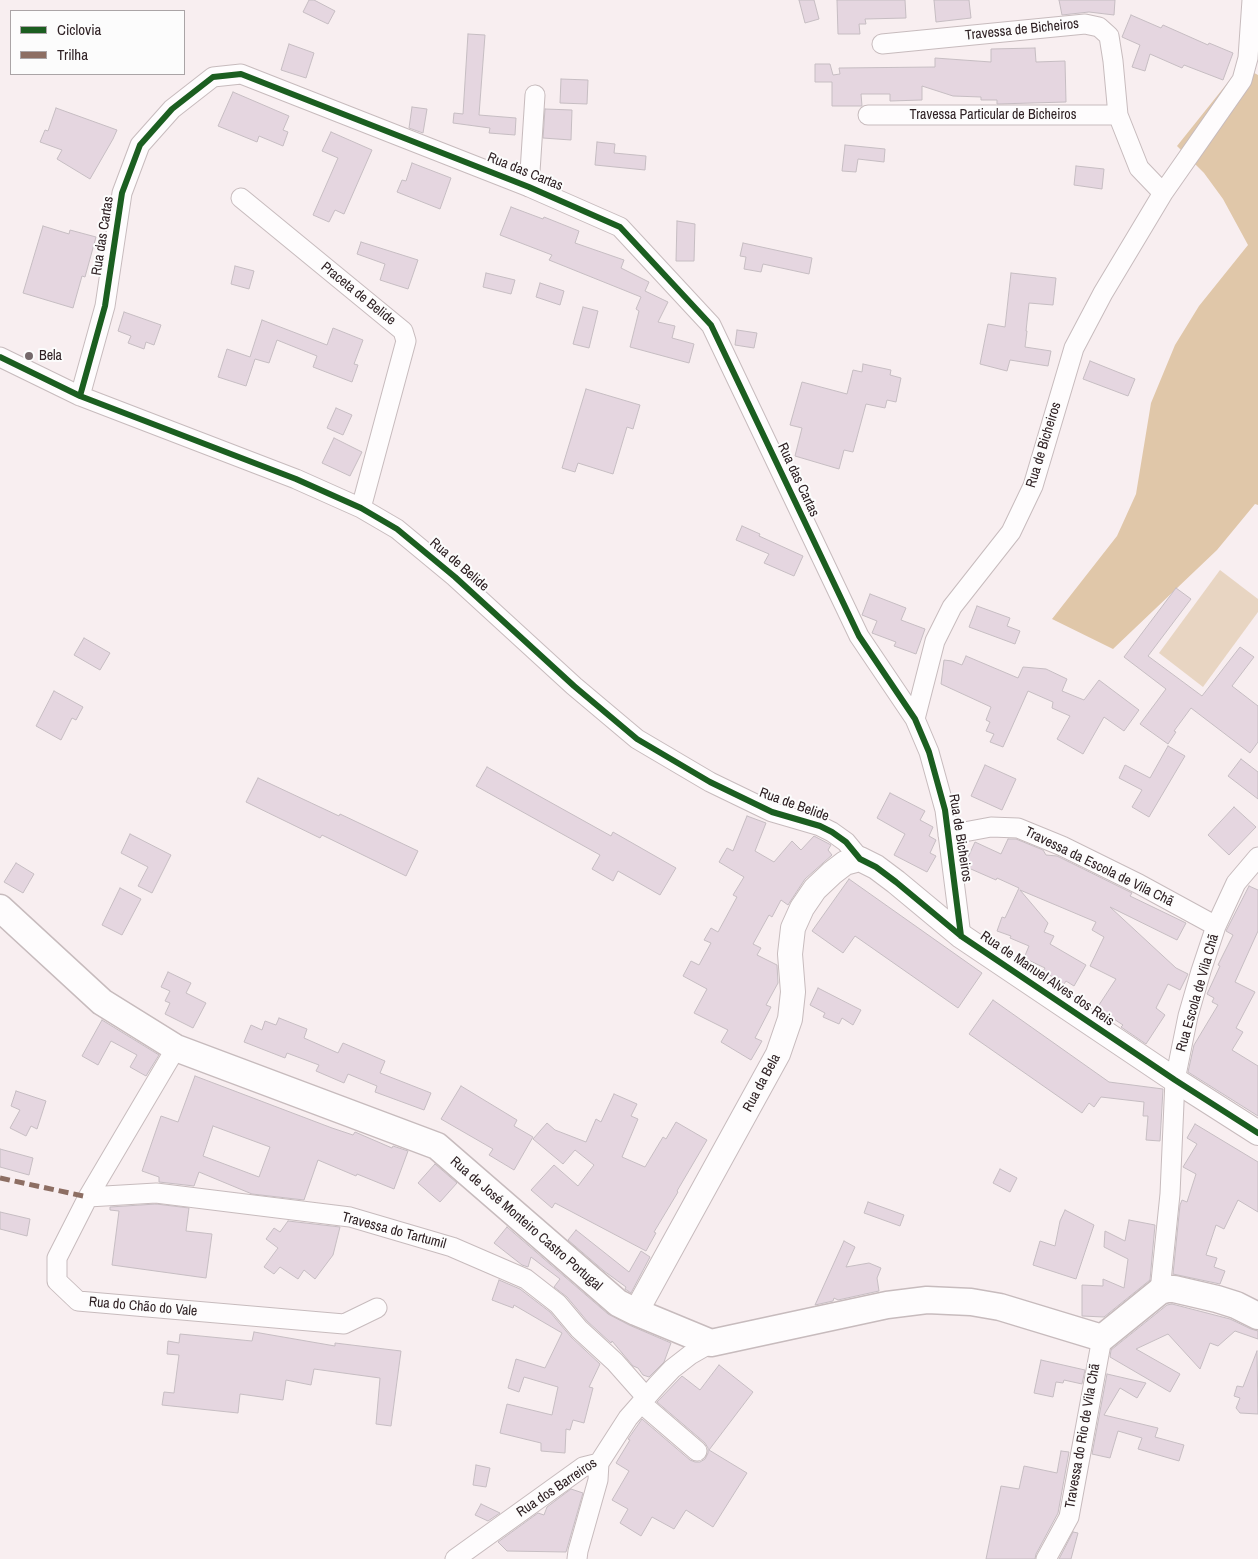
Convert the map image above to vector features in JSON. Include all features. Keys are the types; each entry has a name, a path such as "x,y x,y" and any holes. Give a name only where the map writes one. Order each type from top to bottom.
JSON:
{"main road":[{"name":"Rua de José Monteiro Castro Portugal","path":"0,908 102,1002 176,1048 437,1146 618,1303 711,1343"},
{"path":"711,1343 887,1305 927,1300 971,1302 1000,1307 1102,1338 1166,1288 1236,1305 1258,1316"}],"street":[{"name":"Rua de Bicheiros","path":"961,936 945,810 929,752 914,719 935,641 952,606 1011,532 1033,486 1074,348 1102,293 1163,193 1250,80 1248,58 1252,0"},
{"name":"Travessa de Bicheiros","path":"882,44 1085,24 1099,27 1109,36 1118,115 1139,168 1163,193"},
{"name":"Rua das Cartas","path":"80,396 105,306 122,193 140,145 172,109 212,77 241,74 529,187 620,227 711,325 859,636 914,719"},
{"path":"529,187 535,95"},
{"name":"Travessa Particular de Bicheiros","path":"868,115 1118,115"},
{"name":"Praceta de Belide","path":"241,198 403,330 406,341 361,508"},
{"name":"Rua de Belide","path":"0,357 80,396 296,479 361,508 397,529 455,577 574,686 637,739 710,782 772,812 820,826 832,832 846,842 860,859"},
{"name":"Travessa da Escola de Vila Chã","path":"948,835 991,827 1018,828 1062,846 1139,884 1216,926"},
{"name":"Rua Escola de Vila Chã","path":"1175,1080 1188,1016 1216,926 1236,883 1258,857"},
{"name":"Rua de Manuel Alves dos Reis","path":"860,859 876,867 896,882 961,936 1258,1134"},
{"name":"Rua da Bela","path":"636,1312 778,1054 790,1018 793,992 790,954 793,928 802,908 815,889 832,873 846,863 860,859"},
{"name":"Rua do Chão do Vale","path":"176,1048 88,1197 57,1258 57,1281 78,1301 344,1324 377,1308"},
{"path":"1160,1291 1170,1194 1175,1080"},
{"name":"Travessa do Tartumil","path":"88,1197 156,1194 350,1217 452,1247 526,1279 558,1304 580,1329 615,1362 644,1400 697,1451"},
{"name":"Travessa do Rio de Vila Chã","path":"1046,1559 1068,1516 1102,1338"},
{"name":"Rua dos Barreiros","path":"455,1559 583,1467 599,1463 628,1418 672,1369 690,1354 711,1343"},
{"path":"577,1559 598,1480 599,1463"}],"shaded area":[{"path":"1241,66 1258,75 1258,505 1255,504 1217,550 1113,649 1052,619 1117,536 1136,494 1151,403 1175,345 1199,306 1248,245 1223,199 1204,173 1177,146"},
{"path":"1220,570 1258,599 1258,612 1203,687 1159,653"}],"building":[{"path":"309,0 314,0 335,11 328,24 303,12"},
{"path":"799,0 814,0 819,19 805,23"},
{"path":"837,0 905,0 906,18 865,19 866,24 859,24 860,34 838,34"},
{"path":"934,0 969,0 971,18 936,22"},
{"path":"1059,0 1115,0 1114,15 1089,12 1062,15"},
{"path":"1131,15 1161,28 1163,25 1208,45 1209,43 1233,53 1223,80 1184,65 1182,68 1150,54 1145,71 1132,67 1140,45 1122,37"},
{"path":"468,34 485,35 479,115 516,118 515,135 489,133 490,128 453,123 454,113 463,114"},
{"path":"289,44 314,53 306,78 281,70"},
{"path":"1035,48 1036,62 1065,61 1066,102 997,104 997,100 981,100 981,97 953,96 922,86 922,100 890,101 890,94 861,94 862,106 832,106 832,82 815,82 815,64 830,64 833,75 840,74 839,68 935,67 935,58 991,62 991,49"},
{"path":"561,79 588,80 587,104 560,103"},
{"path":"233,92 289,116 283,130 288,132 283,146 259,136 257,142 218,126"},
{"path":"412,107 427,109 423,133 409,128"},
{"path":"56,108 117,130 90,179 57,159 62,150 40,142 45,130 48,131"},
{"path":"545,109 572,110 571,140 543,138"},
{"path":"331,132 372,150 344,214 335,210 329,222 313,215 338,158 322,151"},
{"path":"597,142 615,144 614,153 646,156 645,170 595,165"},
{"path":"845,145 885,149 884,162 858,159 856,172 842,171"},
{"path":"412,163 451,178 440,209 397,192 402,180 406,181"},
{"path":"1076,166 1104,169 1102,189 1074,185"},
{"path":"511,207 543,219 544,217 579,231 575,243 624,260 621,268 649,282 645,291 668,302 658,322 675,326 672,338 694,344 689,363 630,347 639,311 636,309 641,297 549,260 552,255 500,235"},
{"path":"677,221 695,224 694,261 676,261"},
{"path":"43,226 69,234 70,230 96,237 85,277 82,276 73,308 23,293"},
{"path":"361,242 418,260 408,289 380,280 385,264 357,254"},
{"path":"743,243 812,258 809,274 763,264 761,272 744,269 746,257 740,256"},
{"path":"235,266 254,271 249,289 231,284"},
{"path":"486,273 515,280 511,294 483,287"},
{"path":"1011,273 1056,278 1053,305 1029,303 1026,331 1025,347 1051,351 1048,366 1010,360 1007,371 980,364 988,324 1005,327"},
{"path":"540,283 564,291 560,305 536,297"},
{"path":"583,307 598,311 589,348 573,344"},
{"path":"124,312 161,325 154,345 146,342 144,349 128,343 131,336 118,331"},
{"path":"262,320 327,345 333,328 363,340 354,364 358,365 352,382 313,367 317,356 277,340 269,363 255,359 246,386 218,377 227,349 250,357"},
{"path":"737,330 757,333 754,348 735,345"},
{"path":"1090,361 1135,379 1128,396 1083,379"},
{"path":"863,364 891,370 890,375 901,378 896,402 887,400 885,408 866,404 853,452 844,450 839,469 795,456 802,428 790,425 802,382 847,394 853,370 862,372"},
{"path":"586,389 640,405 633,429 627,427 613,474 578,463 575,472 562,468"},
{"path":"336,408 352,415 343,435 327,428"},
{"path":"334,438 362,452 350,476 322,463"},
{"path":"742,526 803,556 794,576 764,563 769,554 736,540"},
{"path":"1176,588 1191,599 1148,656 1202,696 1240,647 1254,657 1232,686 1258,706 1258,742 1250,753 1191,708 1174,731 1176,732 1168,744 1140,724 1166,689 1124,657"},
{"path":"870,594 906,608 901,620 925,629 916,654 894,646 896,642 872,633 877,621 862,615"},
{"path":"977,606 1010,618 1007,626 1020,631 1015,644 969,627"},
{"path":"84,638 110,653 100,670 74,655"},
{"path":"966,656 1018,678 1023,667 1046,669 1067,679 1062,691 1084,700 1099,680 1139,710 1124,731 1104,717 1083,754 1057,739 1070,716 1052,708 1053,702 1028,691 1003,747 990,742 994,734 986,731 990,722 986,720 991,707 941,684 944,660 962,665"},
{"path":"54,691 83,707 76,720 72,718 61,740 36,726"},
{"path":"1168,746 1185,756 1149,817 1132,807 1142,790 1119,778 1125,765 1150,778"},
{"path":"1241,759 1258,772 1258,799 1228,776"},
{"path":"985,765 1016,779 1002,810 971,796"},
{"path":"487,767 611,836 613,832 676,868 660,895 618,871 613,881 592,869 600,855 476,786"},
{"path":"258,778 418,851 406,876 322,835 320,838 246,802"},
{"path":"890,793 925,811 920,820 933,827 929,836 936,840 930,853 936,856 927,872 894,855 905,834 877,818"},
{"path":"1234,807 1256,827 1229,855 1208,835"},
{"path":"747,816 766,823 755,851 774,862 792,841 801,850 814,836 831,845 828,850 832,855 805,879 788,905 781,900 772,917 769,915 753,944 761,948 757,955 777,965 778,983 766,1005 771,1007 755,1038 762,1041 751,1060 721,1042 728,1030 694,1013 707,989 683,976 691,961 699,965 711,943 704,940 711,928 718,932 737,897 733,895 744,877 719,862 727,848 733,851"},
{"path":"130,834 171,855 152,893 138,886 148,867 121,853"},
{"path":"1008,839 1016,839 1043,850 1046,855 1057,856 1132,893 1130,896 1186,923 1177,940 1110,907 1176,968 1188,974 1180,990 1168,984 1156,1008 1165,1015 1146,1044 1121,1027 1123,1025 1097,1008 1116,979 1090,966 1104,937 1092,930 1096,922 1020,890 1048,923 1044,932 1054,936 1050,944 1086,965 1074,986 1066,981 1064,984 1043,971 1045,968 1024,958 1029,946 997,931 1002,917 1005,918 1019,888 964,866 975,842 1001,854"},
{"path":"16,863 34,874 23,893 4,882"},
{"path":"849,879 982,973 958,1008 855,936 843,953 812,931"},
{"path":"1249,886 1258,890 1258,931 1235,982 1255,992 1236,1028 1243,1032 1232,1050 1258,1066 1258,1116 1188,1072 1194,1045 1218,1005 1212,1002 1214,998 1207,994 1220,966 1218,965 1233,935 1226,931"},
{"path":"120,888 141,899 122,935 102,925"},
{"path":"168,972 191,983 186,993 206,1003 193,1028 165,1014 170,1003 165,1001 170,991 161,987"},
{"path":"818,988 861,1010 853,1025 842,1018 839,1024 823,1017 825,1013 810,1005"},
{"path":"993,1000 1109,1082 1163,1089 1160,1141 1146,1140 1148,1116 1143,1116 1144,1102 1101,1097 1094,1107 1089,1103 1082,1113 969,1034"},
{"path":"279,1018 307,1029 304,1038 338,1053 343,1043 385,1061 380,1073 431,1093 424,1110 375,1092 377,1086 348,1074 344,1083 316,1071 319,1065 287,1053 285,1058 244,1042 251,1025 262,1030 265,1021 276,1025"},
{"path":"102,1020 159,1055 146,1076 130,1067 137,1055 111,1041 98,1065 82,1056"},
{"path":"195,1076 332,1128 353,1135 355,1132 392,1148 393,1146 408,1151 394,1189 318,1160 304,1200 252,1194 199,1172 194,1186 159,1182 159,1177 142,1171 161,1116 178,1122","holes":["213,1126 270,1147 259,1177 203,1156"]},
{"path":"461,1086 517,1120 514,1126 533,1137 514,1170 489,1155 493,1149 441,1119"},
{"path":"16,1091 46,1101 37,1129 31,1126 26,1136 10,1128 20,1110 11,1106"},
{"path":"614,1094 637,1104 631,1116 638,1119 622,1157 645,1167 663,1137 666,1139 676,1122 707,1140 654,1232 656,1233 646,1251 555,1203 552,1208 531,1190 554,1165 578,1186 594,1165 575,1150 563,1164 533,1139 547,1123 555,1130 586,1142 596,1119 601,1122"},
{"path":"1195,1124 1258,1162 1258,1212 1238,1200 1224,1229 1216,1225 1206,1255 1217,1258 1214,1267 1225,1271 1220,1284 1173,1274 1180,1205 1182,1200 1187,1202 1196,1174 1183,1167 1197,1144 1187,1138"},
{"path":"0,1149 33,1158 29,1175 0,1167"},
{"path":"435,1164 457,1183 440,1202 418,1183"},
{"path":"1000,1169 1017,1178 1010,1192 993,1183"},
{"path":"868,1202 904,1215 900,1226 864,1213"},
{"path":"156,1204 189,1208 186,1231 212,1234 206,1278 112,1265 119,1211 110,1210 110,1207"},
{"path":"1065,1210 1094,1225 1076,1279 1033,1265 1040,1241 1055,1246 1060,1221"},
{"path":"0,1212 30,1219 27,1236 0,1229"},
{"path":"1129,1220 1155,1225 1150,1280 1104,1317 1082,1316 1082,1285 1103,1286 1103,1279 1124,1288 1128,1259 1104,1247 1105,1231 1125,1241"},
{"path":"288,1221 340,1227 333,1255 315,1279 304,1270 298,1279 280,1267 274,1274 264,1267 278,1248 266,1239 274,1228 280,1232"},
{"path":"507,1227 608,1314 671,1343 664,1362 649,1377 643,1375 612,1341 611,1343 587,1321 567,1297 554,1287 560,1279 531,1257 528,1267 522,1265 494,1243"},
{"path":"576,1230 629,1272 641,1251 650,1257 631,1293 568,1240"},
{"path":"844,1241 855,1247 846,1267 869,1263 881,1268 877,1278 879,1291 838,1300 834,1298 833,1301 815,1305"},
{"path":"499,1280 520,1289 550,1312 571,1337 600,1364 589,1387 593,1388 584,1423 573,1420 570,1430 566,1429 565,1453 541,1451 541,1443 500,1433 507,1404 552,1415 558,1387 524,1377 519,1392 508,1388 516,1359 545,1368 562,1333 514,1305 513,1308 492,1300"},
{"path":"1172,1304 1230,1319 1258,1331 1258,1339 1235,1331 1218,1346 1210,1343 1200,1369 1168,1334 1136,1349 1180,1374 1170,1392 1110,1357 1111,1350 1167,1305"},
{"path":"254,1332 335,1346 335,1343 401,1351 391,1426 376,1424 380,1378 314,1369 311,1385 286,1380 283,1400 240,1394 238,1413 162,1405 164,1392 174,1393 179,1355 167,1354 168,1341 179,1343 180,1334 252,1341"},
{"path":"1257,1351 1258,1414 1240,1413 1236,1408 1240,1398 1234,1396 1237,1386 1243,1387"},
{"path":"1041,1360 1085,1370 1082,1384 1064,1380 1063,1383 1056,1382 1053,1397 1034,1393"},
{"path":"719,1365 753,1392 709,1450 747,1473 713,1527 686,1510 674,1529 652,1517 641,1536 620,1523 628,1509 612,1500 629,1471 616,1463 630,1440 628,1439 642,1419 690,1460 700,1462 705,1459 708,1448 705,1443 657,1402 682,1376 700,1390"},
{"path":"1107,1374 1146,1383 1137,1398 1120,1388 1104,1415 1158,1428 1155,1437 1184,1445 1179,1461 1138,1449 1142,1438 1118,1431 1110,1458 1092,1454"},
{"path":"1061,1451 1069,1452 1058,1513 1035,1559 986,1559 1001,1486 1019,1489 1024,1466 1057,1473"},
{"path":"476,1465 490,1468 486,1487 473,1485"},
{"path":"571,1489 583,1493 566,1552 507,1551 498,1542 538,1513 544,1515 547,1507"},
{"path":"481,1504 500,1513 488,1521 475,1515"},
{"path":"1073,1532 1078,1533 1071,1559 1059,1559"}],"marked path":[{"path":"0,1178 88,1197"}],"cycle path":[{"path":"80,396 105,306 122,193 140,145 172,109 213,77 241,74 529,187 620,227 711,325 859,636 915,719 929,752 945,810 961,936"},
{"path":"0,357 80,396 296,479 361,508 397,529 455,577 574,686 637,739 710,782 772,812 820,826 832,832 846,842 860,859 876,867 896,882 961,936 1175,1080 1258,1133"}],"place":[{"name":"Bela","path":"29,356"}]}
